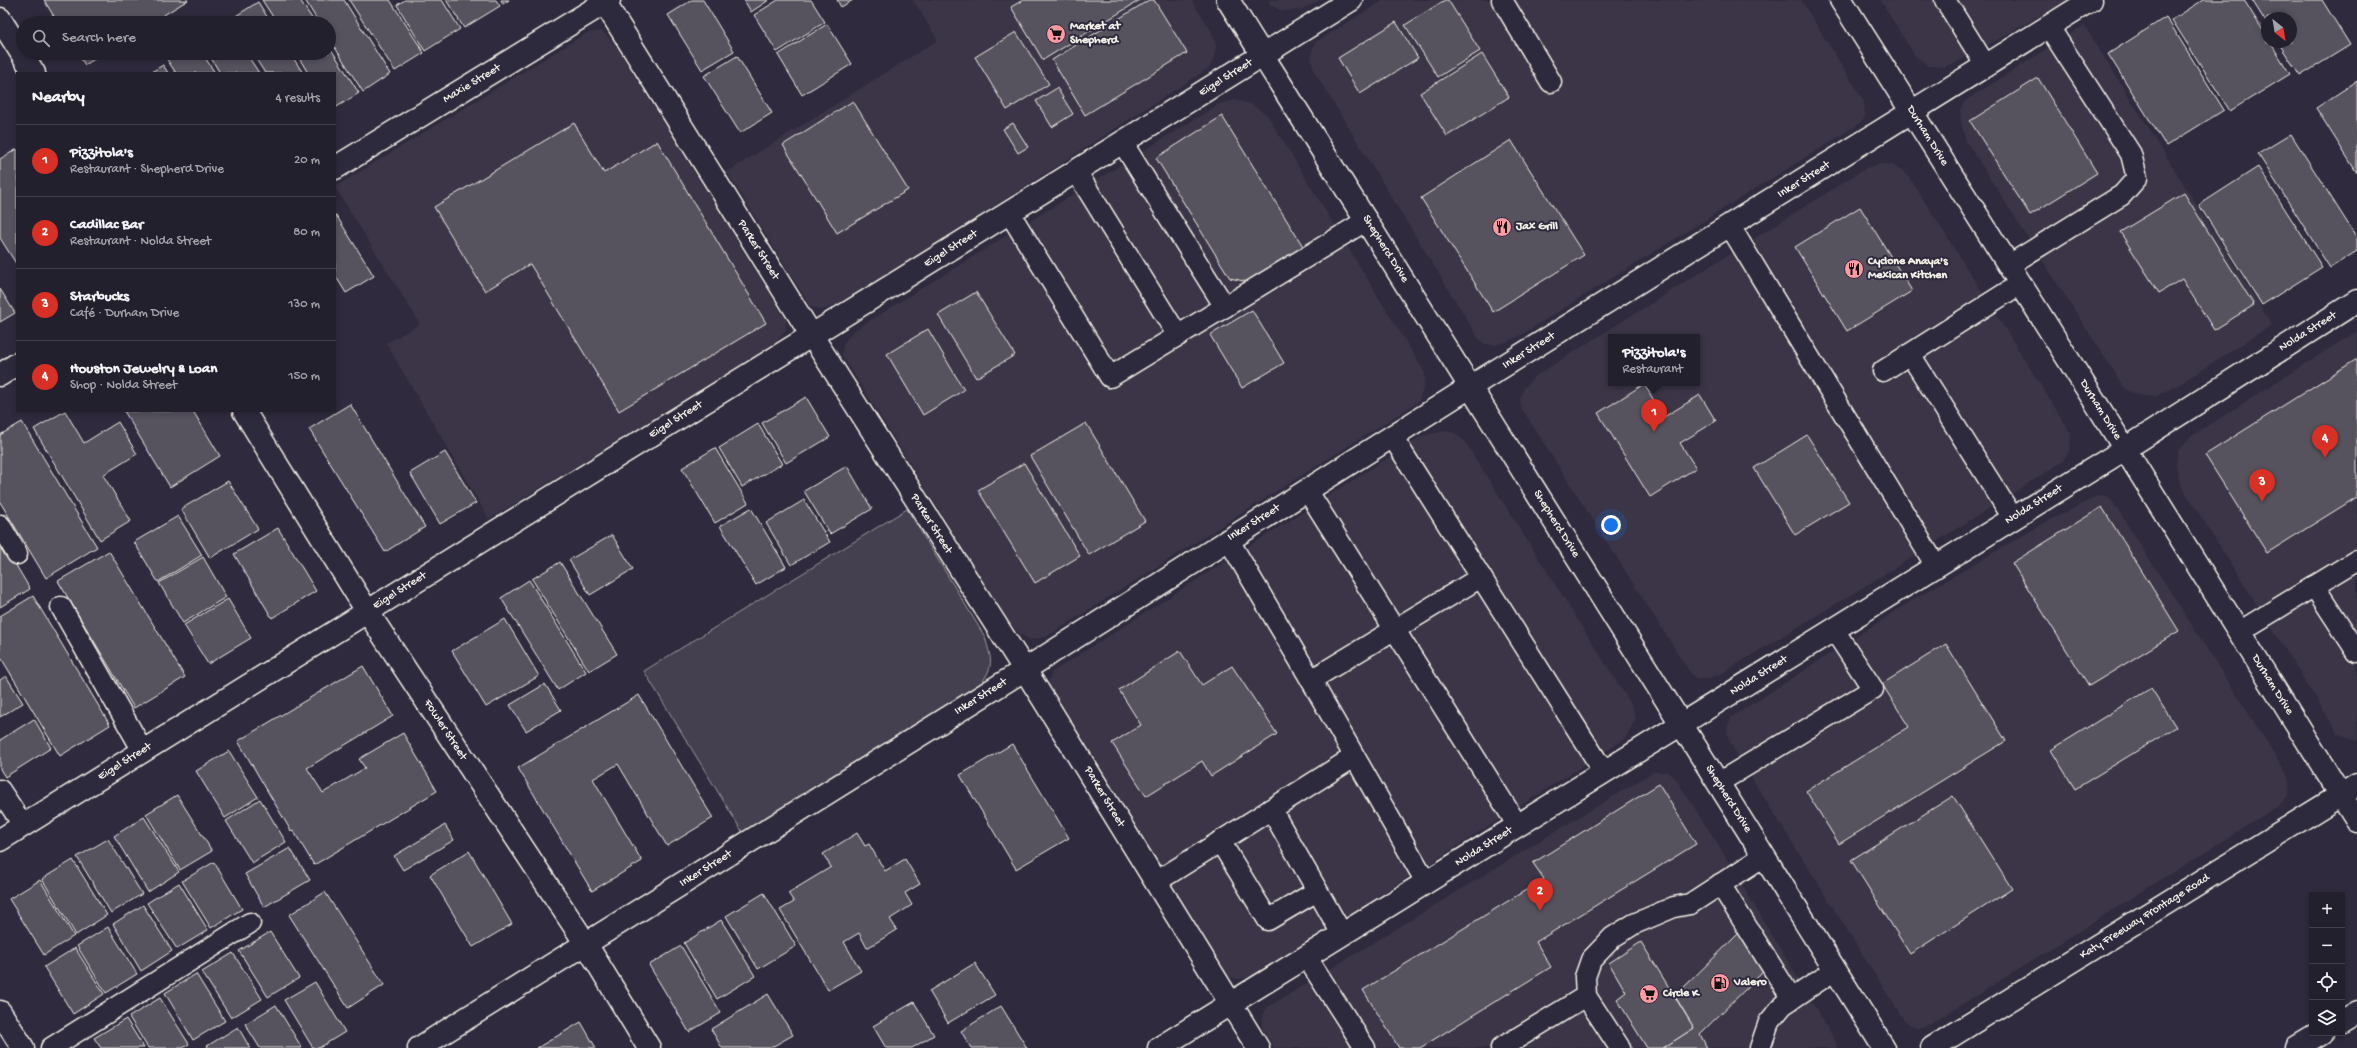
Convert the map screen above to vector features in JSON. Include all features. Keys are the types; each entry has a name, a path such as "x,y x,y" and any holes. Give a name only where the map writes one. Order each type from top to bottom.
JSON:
{"main road":[{"name":"Shepherd Drive","path":"1228,0 1884,1048"},
{"name":"Eigel Street","path":"0,840 1351,0"},
{"name":"Durham Drive","path":"1841,0 2239,632 2349,790 2357,821"},
{"name":"Inker Street","path":"418,1048 1024,670 1470,386 1912,113 2091,0"},
{"name":"Maxie Street","path":"336,167 605,1"},
{"name":"Parker Street","path":"605,1 812,336 1024,670 1232,1003 1258,1048"},
{"path":"0,19 16,44"},
{"path":"26,60 33,72"},
{"name":"Nolda Street","path":"1159,1048 2125,449 2357,301"},
{"path":"0,375 16,365"},
{"name":"Fowler Street","path":"245,412 367,611 586,944 648,1048"},
{"name":"Katy Freeway Frontage Road","path":"1932,1048 2349,790"},
{"path":"2345,1019 2357,1012"},
{"path":"1,1016 23,1048"},
{"path":"2297,1048 2317,1036"}],"lane":[{"path":"1502,0 1551,82"},
{"path":"1945,0 1986,66"},
{"path":"2009,265 2122,195 2137,178 2131,154 2048,26"},
{"path":"1122,142 1225,307"},
{"path":"1076,171 1178,336"},
{"path":"1009,212 1110,377 1367,220"},
{"path":"1730,226 1936,566"},
{"path":"1883,372 2020,284"},
{"path":"1910,354 2013,518"},
{"path":"1392,436 1604,772"},
{"path":"1307,490 1518,826"},
{"path":"0,525 17,554"},
{"path":"1228,539 1311,680 1426,882"},
{"path":"2239,632 2357,560"},
{"path":"1311,680 1481,578"},
{"path":"2314,586 2357,652"},
{"path":"61,608 144,750"},
{"path":"1718,783 1873,689 1834,630"},
{"path":"1156,882 1354,757"},
{"path":"0,790 23,826"},
{"path":"1271,809 1342,934"},
{"path":"1220,841 1268,920 1317,890"},
{"path":"1620,1048 1586,996 1585,977 1591,960 1613,937 1656,914 1674,907 1690,904 1764,856"},
{"path":"1720,884 1792,999"},
{"path":"51,1048 250,923"},
{"path":"1306,956 1365,1048"},
{"path":"1760,1048 1769,1022 1783,1004 1835,970"},
{"path":"1503,1048 1586,996"}],"shaded area":[{"path":"913,0 1191,0 1211,30 1216,45 1214,59 1209,68 859,294 823,310 810,306 727,172 938,40"},
{"path":"1268,0 1321,0 1300,10 1282,11 1271,5"},
{"path":"1384,0 1801,0 1864,101 1865,117 1859,124 1521,335 1507,342 1494,345 1485,344 1479,339 1315,73 1311,60 1312,50 1316,42"},
{"path":"1880,0 2068,0 1957,62 1944,67 1929,66 1915,56"},
{"path":"2084,25 2272,325 2178,385 2155,397 2138,395 2125,389 1966,141 1961,122 1960,110 1965,101"},
{"path":"602,31 614,43 786,319 786,329 777,341 764,352 489,519 386,343 420,324 336,186 587,33"},
{"path":"1235,100 1251,104 1267,115 1425,373 1424,387 1418,402 1046,637 1031,640 1020,634 1009,622 842,355 843,344 853,331 1219,104"},
{"path":"1881,164 1894,165 1905,172 1913,183 2071,433 2070,450 2062,462 1895,568 1719,675 1707,679 1697,679 1689,671 1522,409 1520,400 1524,388 1534,377 1866,168"},
{"path":"2357,331 2357,742 2338,733 2181,485 2176,466 2178,451 2190,437"},
{"path":"1445,431 1455,433 1465,442 1631,704 1636,718 1625,739 1252,977 1237,979 1225,975 1053,698 1048,683 1052,672 1422,436"},
{"path":"2098,496 2107,497 2113,502 2284,769 2290,782 2289,794 2280,805 1931,1024 1919,1028 1909,1024 1903,1019 1733,748 1727,734 1728,725 1732,717 1911,601 2044,523"},
{"path":"907,509 985,637 990,656 990,666 985,677 981,684 743,833 644,671"},
{"path":"1653,772 1667,772 1676,779 1717,843 1836,1042 1837,1048 1274,1048 1262,1027 1262,1015 1268,1007"}],"building":[{"path":"44,0 188,0 162,16 54,16"},
{"path":"262,0 300,0 310,16 272,16"},
{"path":"305,0 344,0 390,74 363,92 336,49 336,16 315,16"},
{"path":"349,0 390,0 424,53 395,71"},
{"path":"405,0 442,0 460,29 425,51 397,5"},
{"path":"446,0 496,0 500,6 464,28"},
{"path":"501,0 509,0 503,4"},
{"path":"692,0 703,0 734,51 702,70 668,15"},
{"path":"744,0 769,0 751,12"},
{"path":"778,0 811,0 825,22 777,52 754,15"},
{"path":"837,0 853,0 841,7"},
{"name":"Market at Shepherd","path":"1023,0 1140,0 1043,60 1011,7"},
{"path":"1149,0 1154,0 1187,53 1085,115 1052,60"},
{"path":"1445,0 1448,0 1480,51 1438,77 1405,25"},
{"path":"2203,0 2244,0 2261,27 2261,48 2274,48 2290,74 2230,111 2172,20"},
{"path":"2252,0 2322,0 2350,45 2300,76 2282,48 2297,48 2297,12 2261,12 2261,14"},
{"path":"258,2 267,16 236,16"},
{"path":"2166,17 2224,110 2166,146 2108,54"},
{"path":"1396,22 1418,58 1360,94 1338,58"},
{"path":"827,24 852,64 802,95 778,55"},
{"path":"1016,32 1049,84 1007,110 975,57"},
{"path":"1482,54 1509,97 1447,136 1420,93"},
{"path":"737,56 772,113 740,133 704,76"},
{"path":"336,57 359,93 336,107 336,72 307,72 300,60 336,60"},
{"path":"82,60 93,60 85,65"},
{"path":"167,60 207,60 214,72 175,72"},
{"path":"212,60 251,60 258,72 219,72"},
{"path":"257,60 295,60 302,72 264,72"},
{"path":"163,65 167,72 152,72"},
{"path":"2038,78 2097,173 2030,215 1970,121"},
{"path":"2357,81 2357,173 2316,108"},
{"path":"1057,88 1073,114 1052,127 1036,101"},
{"path":"853,101 908,190 837,233 783,145"},
{"path":"1222,116 1304,248 1252,283 1230,278 1156,158"},
{"path":"574,123 604,173 657,141 766,323 619,411 530,264 485,291 434,207"},
{"path":"1013,123 1028,147 1018,153 1003,129"},
{"path":"2291,134 2357,238 2357,251 2330,268 2258,154"},
{"name":"Jax Grill","path":"1511,140 1584,255 1493,312 1421,198"},
{"path":"16,150 16,263 0,238 0,159"},
{"path":"2258,167 2322,267 2262,305 2199,205"},
{"path":"2184,193 2254,305 2214,330 2182,279 2159,293 2120,232"},
{"name":"Cyclone Anaya's Mexican Kitchen","path":"1860,207 1912,291 1847,331 1795,247"},
{"path":"336,215 374,276 346,293 336,277"},
{"path":"0,289 15,313 0,322"},
{"path":"976,292 1015,355 976,378 938,315"},
{"path":"1252,310 1284,363 1242,388 1210,335"},
{"path":"928,329 964,390 923,415 887,354"},
{"path":"2357,359 2357,497 2267,553 2205,455"},
{"path":"1641,386 1645,386 1664,417 1700,395 1716,421 1680,443 1696,468 1650,497 1598,413"},
{"path":"806,397 830,437 786,463 762,423"},
{"path":"350,404 425,527 385,552 309,429"},
{"path":"66,412 84,443 118,422 137,454 103,475 131,521 100,540 34,429"},
{"path":"125,412 194,412 220,456 170,487"},
{"path":"22,422 97,547 46,578 0,502 0,435"},
{"path":"1086,423 1145,521 1089,555 1030,456"},
{"path":"758,424 782,464 742,487 719,448"},
{"path":"1807,435 1849,502 1795,535 1754,468"},
{"path":"715,448 748,503 715,523 682,468"},
{"path":"445,452 476,503 440,524 410,473"},
{"path":"1024,463 1080,556 1035,583 978,490"},
{"path":"847,466 872,509 830,534 804,491"},
{"path":"228,481 258,529 210,558 181,509"},
{"path":"804,500 830,542 791,565 766,523"},
{"path":"2102,507 2179,631 2089,686 2012,563"},
{"path":"751,508 786,567 756,585 720,526"},
{"path":"178,516 202,555 158,582 134,542"},
{"path":"278,528 316,591 272,618 234,554"},
{"path":"612,535 633,569 590,595 569,560"},
{"path":"0,538 30,589 0,607"},
{"path":"109,551 185,677 134,708 58,581"},
{"path":"203,557 226,597 183,623 159,583"},
{"path":"560,562 617,654 589,671 532,579"},
{"path":"529,580 586,672 558,690 501,598"},
{"path":"33,596 110,725 60,756 0,656 0,616"},
{"path":"228,599 251,638 208,664 184,625"},
{"path":"505,619 539,676 486,707 452,651"},
{"path":"1946,644 2006,741 1839,844 1806,791 1909,727 1882,684"},
{"path":"1180,651 1202,685 1232,666 1277,734 1211,776 1202,761 1146,796 1112,743 1141,725 1119,690"},
{"path":"363,666 393,716 307,768 323,793 365,768 359,759 403,733 437,791 314,865 293,830 291,831 238,741"},
{"path":"6,676 23,703 0,717 0,680"},
{"path":"545,684 561,710 526,731 510,705"},
{"path":"2151,688 2176,727 2075,789 2051,750"},
{"path":"639,695 713,818 667,846 618,764 593,779 642,861 592,891 518,768"},
{"path":"34,719 51,748 5,777 0,769 0,740"},
{"path":"1012,744 1069,838 1016,869 960,775"},
{"path":"229,751 258,797 225,818 196,771"},
{"path":"1659,784 1696,844 1536,942 1551,967 1420,1048 1399,1048 1363,990 1544,879 1533,863"},
{"path":"177,795 212,851 180,870 146,814"},
{"path":"1953,796 2012,889 1910,954 1851,860"},
{"path":"260,799 286,842 252,863 226,821"},
{"path":"144,817 179,872 148,892 114,836"},
{"path":"445,825 454,840 403,870 394,856"},
{"path":"857,833 865,846 869,844 885,871 905,859 920,884 905,893 912,905 890,919 897,930 867,948 859,933 844,942 861,971 828,990 780,910 794,902 788,893 831,867 823,854"},
{"path":"108,839 142,894 111,913 77,857"},
{"path":"290,848 310,880 264,907 245,874"},
{"path":"469,851 512,924 473,947 430,875"},
{"path":"73,860 107,915 76,935 42,879"},
{"path":"214,862 242,909 211,928 182,881"},
{"path":"40,880 74,936 44,955 9,899"},
{"path":"179,883 208,930 177,949 147,903"},
{"path":"325,892 384,985 348,1008 289,915"},
{"path":"764,893 796,946 758,969 726,916"},
{"path":"143,905 172,951 141,971 113,924"},
{"path":"721,920 755,976 717,999 684,943"},
{"path":"108,927 137,974 106,993 77,946"},
{"name":"Valero","path":"1742,930 1765,970 1700,1034 1707,1048 1663,1048 1694,1028 1675,996"},
{"path":"270,932 299,978 268,997 239,951"},
{"name":"Circle K","path":"1641,942 1694,1028 1663,1048 1647,1048 1617,999 1626,992 1609,963"},
{"path":"681,946 721,1013 689,1032 649,965"},
{"path":"75,948 104,994 73,1014 44,967"},
{"path":"233,953 262,999 231,1018 202,972"},
{"path":"975,963 995,995 948,1023 929,991"},
{"path":"196,974 225,1021 193,1040 165,993"},
{"path":"315,982 345,1032 319,1048 313,1048 284,1000"},
{"path":"768,994 793,1035 770,1048 722,1048 711,1029"},
{"path":"160,998 189,1044 183,1048 148,1048 129,1017"},
{"path":"914,1002 934,1035 912,1048 886,1048 873,1026"},
{"path":"276,1005 302,1048 260,1048 245,1024"},
{"path":"1001,1006 1027,1048 971,1048 961,1031"},
{"path":"126,1019 144,1048 101,1048 94,1038"},
{"path":"581,1022 596,1048 537,1048"},
{"path":"238,1027 250,1048 208,1048 207,1046"}],"place":[{"name":"Market at Shepherd","path":"1056,34"},
{"name":"Jax Grill","path":"1502,227"},
{"name":"Cyclone Anaya's Mexican Kitchen","path":"1854,269"},
{"name":"Pizzitola's","path":"1654,432"},
{"name":"Houston Jewelry & Loan","path":"2325,458"},
{"name":"Starbucks","path":"2262,502"},
{"name":"Cadillac Bar","path":"1540,911"},
{"name":"Valero","path":"1720,983"},
{"name":"Circle K","path":"1649,994"}]}
